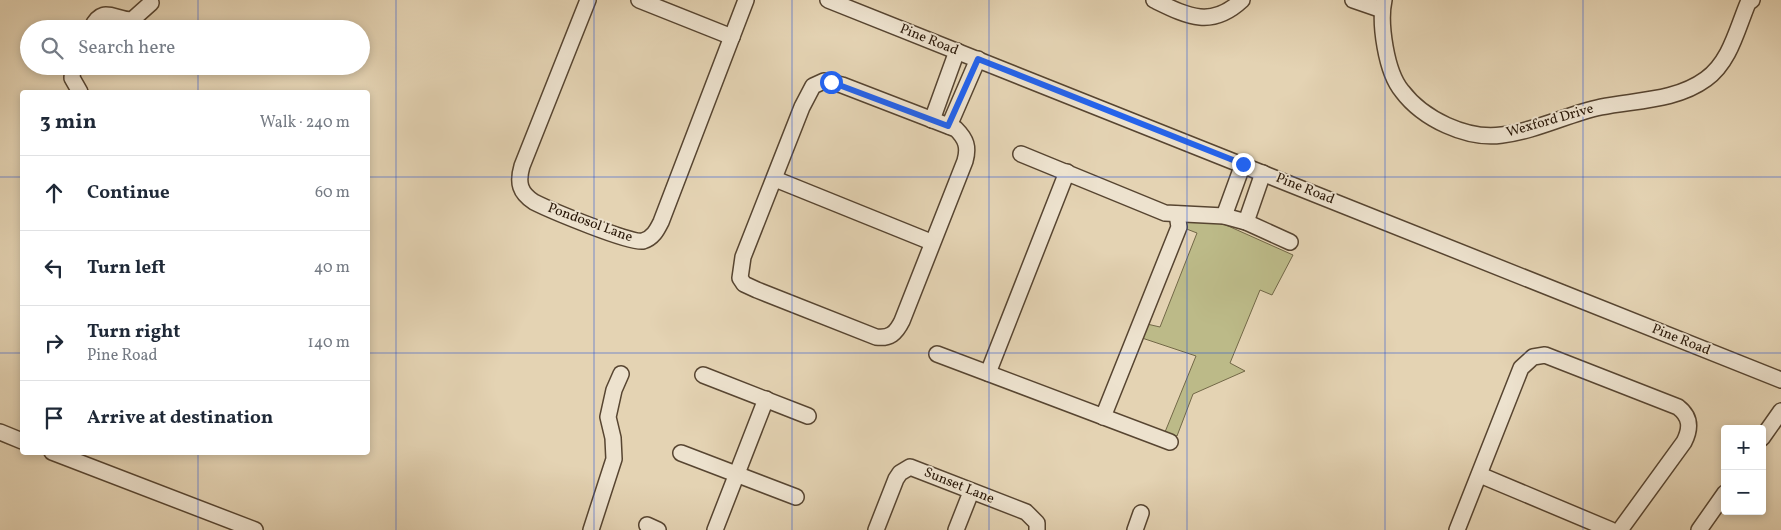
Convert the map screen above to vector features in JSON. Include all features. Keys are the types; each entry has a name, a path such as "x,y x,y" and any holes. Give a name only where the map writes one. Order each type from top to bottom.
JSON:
{"street":[{"name":"Pondosol Lane","path":"588,0 522,166 520,184 524,194 534,202 632,241 645,240 657,229 681,174 746,0"},
{"path":"639,0 732,38"},
{"name":"Pine Road","path":"828,0 1781,380"},
{"path":"1154,0 1178,12 1201,18 1220,14 1242,0"},
{"name":"Wexford Drive","path":"1353,0 1383,5 1383,37 1401,90 1421,110 1434,118 1481,136 1518,132 1593,109 1649,100 1693,87 1718,68 1729,49 1749,1"},
{"path":"96,20 107,14 132,20 138,17 151,3"},
{"path":"932,120 957,51"},
{"path":"948,126 978,59"},
{"path":"72,75 79,90"},
{"path":"831,82 932,120 956,129 962,135 968,147 967,154 931,242 902,321 895,333 888,337 876,336 757,290 741,281 741,265 809,91 819,83 831,82"},
{"path":"1021,154 1165,213 1224,216 1246,222 1290,242"},
{"path":"1224,216 1243,164"},
{"path":"988,373 1067,172"},
{"path":"1246,222 1263,173"},
{"path":"775,179 931,242"},
{"path":"1103,417 1179,227 1177,214"},
{"path":"937,354 1170,442"},
{"path":"1457,530 1521,368 1533,357 1553,356 1678,407 1687,416 1690,427 1684,442 1620,530"},
{"path":"592,530 614,459 613,438 608,417 614,390 621,374"},
{"path":"703,375 808,416"},
{"path":"715,530 766,399"},
{"path":"1766,432 1781,411"},
{"path":"0,432 20,440"},
{"path":"681,453 796,497"},
{"path":"62,455 256,530"},
{"name":"Sunset Lane","path":"876,530 896,479 905,469 917,469 971,492 1031,514 1037,523 1037,530"},
{"path":"1480,475 1611,530"},
{"path":"956,530 971,492"},
{"path":"1699,530 1721,499"},
{"path":"1134,530 1141,513"}],"shaded area":[{"path":"1187,221 1217,221 1293,255 1272,295 1260,290 1230,363 1245,371 1193,394 1177,436 1165,432 1196,356 1142,338 1147,324 1160,327 1197,233 1184,228"}],"route":[{"path":"831,82 948,126 978,59 1243,164"}]}
